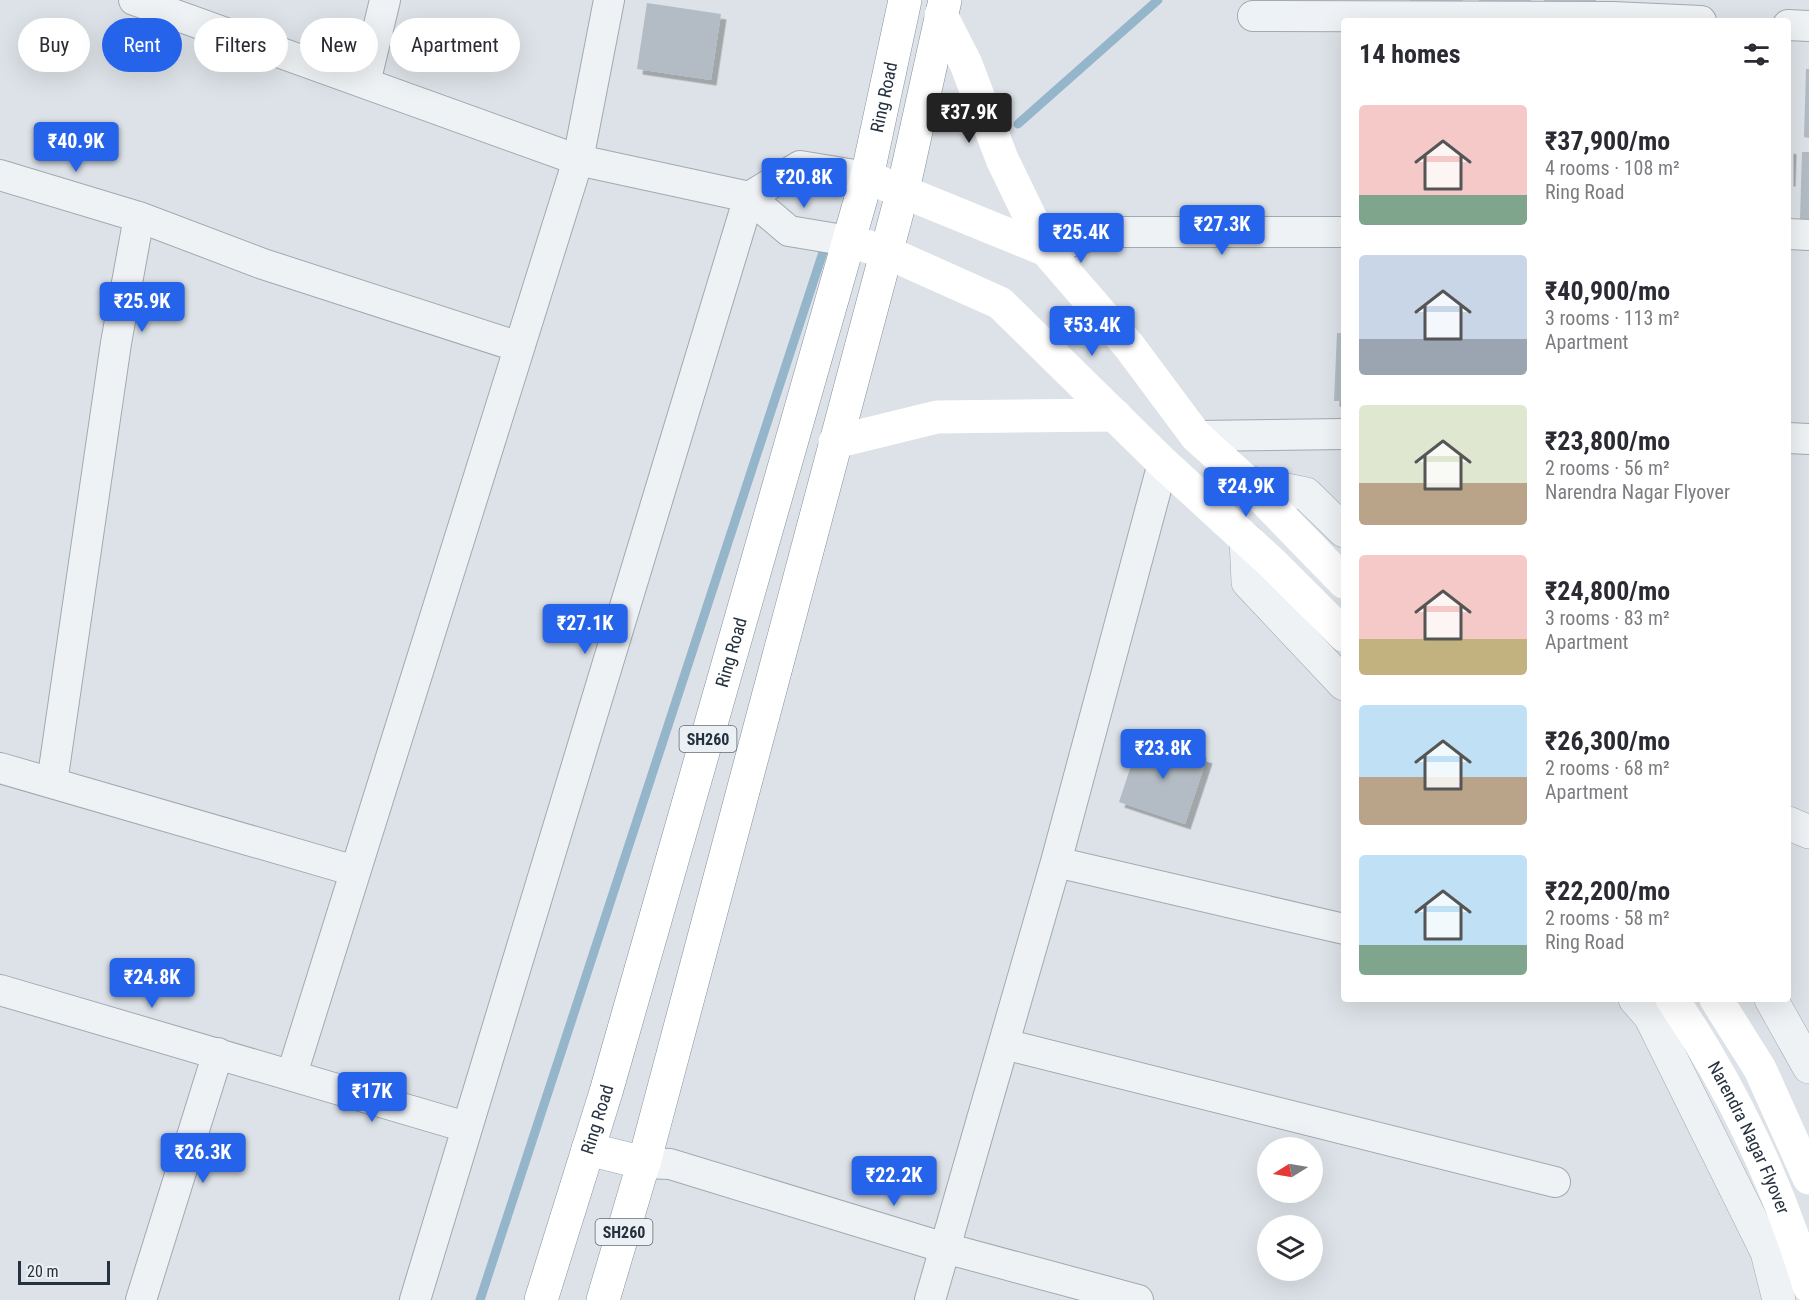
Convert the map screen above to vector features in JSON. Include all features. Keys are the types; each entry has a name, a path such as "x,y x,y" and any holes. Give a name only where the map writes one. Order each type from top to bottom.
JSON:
{"main road":[{"name":"Ring Road","path":"541,1300 588,1149 867,177 905,0"},
{"path":"943,7 1002,159 1046,250 1129,346 1196,436 1247,482 1341,579"},
{"name":"SH260","path":"603,1300 644,1163 903,190 943,7"},
{"path":"867,177 1046,250"},
{"path":"849,241 886,252 1000,303 1163,463 1272,563 1341,631"},
{"path":"835,442 937,417 1114,415"},
{"name":"Narendra Nagar Flyover","path":"1674,1002 1732,1094 1797,1246 1809,1286"},
{"name":"Narendra Nagar Flyover","path":"1718,1002 1760,1069 1809,1178"},
{"path":"588,1149 644,1163"}],"street":[{"path":"134,0 578,160 749,196 789,231 849,241"},
{"path":"365,83 385,0"},
{"path":"292,1074 578,160 609,0"},
{"path":"1253,16 1613,13 1668,18"},
{"path":"1791,25 1809,26"},
{"path":"415,1300 749,196 800,166 867,177"},
{"path":"0,175 139,217 263,264 519,347"},
{"path":"52,783 114,354 139,217"},
{"path":"1046,250 1101,232 1341,232"},
{"path":"1791,234 1809,235"},
{"path":"1196,436 1341,434"},
{"path":"1791,438 1809,439"},
{"path":"930,1300 1056,862 1163,463"},
{"path":"1247,482 1306,494 1341,528"},
{"path":"1246,539 1248,582 1341,681"},
{"path":"0,768 355,871"},
{"path":"1791,824 1809,832"},
{"path":"1056,862 1341,928"},
{"path":"0,990 466,1127"},
{"path":"1638,1002 1650,1016 1767,1252 1779,1300"},
{"path":"1773,1002 1809,1067"},
{"path":"1004,1044 1556,1182"},
{"path":"145,1299 218,1053"},
{"path":"644,1163 670,1164 1094,1294 1138,1300"}],"building":[{"path":"1410,0 1463,0 1463,4 1410,2"},
{"path":"1479,0 1531,0 1531,4 1479,3"},
{"path":"1544,0 1596,0 1596,4 1544,2"},
{"path":"647,3 721,14 711,80 637,69"},
{"path":"1806,69 1809,69 1809,138 1804,137"},
{"path":"1802,152 1809,152 1809,221 1800,220"},
{"path":"1337,333 1341,333 1341,401 1334,401"},
{"path":"1141,736 1207,758 1185,824 1119,802"}],"waterway":[{"path":"1018,124 1158,0"},
{"path":"480,1300 826,243"}]}
